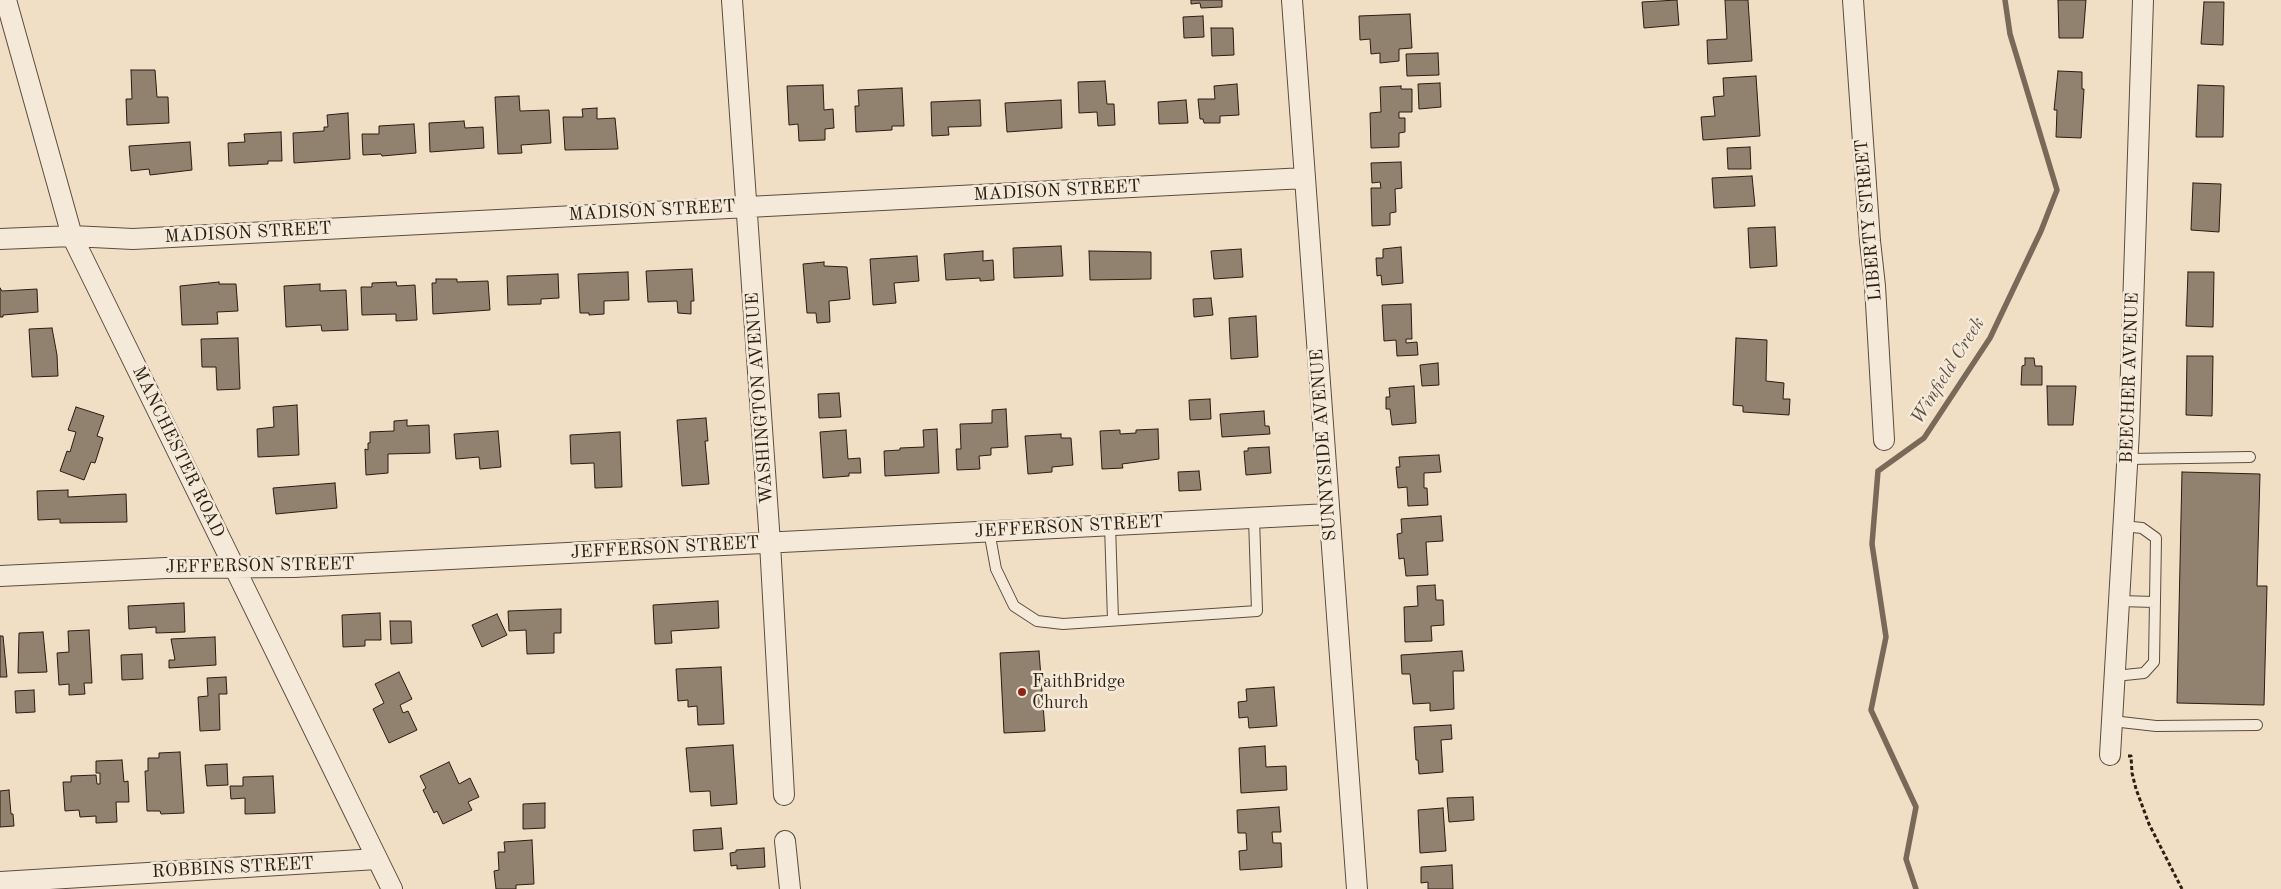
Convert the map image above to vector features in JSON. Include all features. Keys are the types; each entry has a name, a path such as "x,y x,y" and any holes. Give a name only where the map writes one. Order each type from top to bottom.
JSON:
{"street":[{"name":"MANCHESTER ROAD","path":"6,0 72,236 392,889"},
{"name":"WASHINGTON AVENUE","path":"732,0 770,542 784,795"},
{"name":"SUNNYSIDE AVENUE","path":"1292,0 1357,889"},
{"name":"LIBERTY STREET","path":"1853,0 1875,286 1884,440"},
{"name":"BEECHER AVENUE","path":"2110,755 2128,459 2143,0"},
{"name":"MADISON STREET","path":"0,239 72,236 133,239 1305,178"},
{"name":"JEFFERSON STREET","path":"0,576 166,568 294,567 1329,514"},
{"path":"785,841 790,889"},
{"name":"ROBBINS STREET","path":"0,882 377,859"}],"lane":[{"path":"2128,459 2250,457"},
{"path":"989,532 996,569 1014,606 1037,621 1063,624 1257,611 1254,518"},
{"path":"1110,525 1113,620"},
{"path":"2115,676 2144,673 2154,662 2156,538 2142,528 2124,526"},
{"path":"2119,601 2155,602"},
{"path":"2112,721 2156,726 2257,725"}],"path":[{"path":"2110,755 2132,756 2132,773 2149,824 2166,861 2182,888"}],"building":[{"path":"1191,0 1222,0 1222,7 1201,8 1200,3 1191,4"},
{"path":"1677,0 1679,25 1644,28 1642,2"},
{"path":"1725,0 1748,0 1752,61 1708,64 1707,40 1727,39"},
{"path":"2058,0 2086,0 2083,38 2059,38"},
{"path":"2204,2 2224,2 2223,45 2201,44"},
{"path":"1410,14 1412,48 1399,49 1399,61 1380,63 1380,53 1371,54 1370,39 1360,40 1359,16"},
{"path":"1203,16 1204,37 1184,38 1183,17"},
{"path":"1211,28 1233,28 1234,55 1212,56"},
{"path":"1438,53 1439,75 1407,76 1406,54"},
{"path":"131,70 155,70 157,97 168,97 169,123 127,125 126,99 132,99"},
{"path":"2058,71 2082,72 2082,89 2084,89 2081,138 2056,137 2057,110 2054,110"},
{"path":"1756,76 1760,136 1703,140 1701,117 1715,116 1713,97 1724,96 1723,78"},
{"path":"1105,81 1107,104 1114,104 1115,125 1098,126 1097,112 1079,113 1078,82"},
{"path":"1440,83 1441,107 1419,109 1418,84"},
{"path":"1237,84 1239,115 1220,116 1220,123 1204,123 1203,119 1200,119 1198,99 1215,99 1214,86"},
{"path":"823,85 824,110 833,109 834,128 825,129 825,140 799,141 798,124 789,125 787,86"},
{"path":"2198,85 2224,86 2223,137 2196,137"},
{"path":"1401,86 1401,89 1412,89 1412,112 1399,112 1399,118 1405,118 1405,132 1399,133 1399,147 1371,148 1370,113 1381,112 1380,87"},
{"path":"902,88 904,126 892,126 892,130 856,132 855,106 859,106 858,90"},
{"path":"519,96 520,111 549,110 551,143 521,145 522,153 498,154 495,97"},
{"path":"980,100 981,126 948,127 949,135 932,136 931,102"},
{"path":"1061,100 1062,128 1007,132 1005,103"},
{"path":"1186,100 1188,123 1159,124 1158,102"},
{"path":"597,108 597,119 615,118 618,149 565,150 563,117 583,117 582,109"},
{"path":"348,113 350,159 294,163 293,133 324,131 324,127 328,127 327,115"},
{"path":"464,121 465,128 483,127 484,148 430,152 429,123"},
{"path":"414,124 416,153 382,156 381,154 363,155 362,134 379,134 379,126"},
{"path":"281,132 282,161 268,161 268,164 229,166 228,143 245,142 244,134"},
{"path":"190,142 192,170 150,175 149,169 131,171 129,146"},
{"path":"1750,147 1751,169 1728,169 1727,148"},
{"path":"1401,162 1402,188 1395,189 1396,212 1390,213 1390,225 1372,226 1371,188 1381,188 1380,182 1372,183 1371,163"},
{"path":"1752,176 1755,206 1714,208 1712,178"},
{"path":"2193,183 2221,184 2219,232 2191,230"},
{"path":"1775,227 1777,266 1750,268 1748,228"},
{"path":"1061,246 1063,276 1014,278 1013,248"},
{"path":"1401,247 1403,283 1382,285 1381,275 1377,276 1376,258 1383,258 1383,249"},
{"path":"1241,249 1243,277 1214,279 1211,251"},
{"path":"983,251 983,261 993,260 994,280 980,281 980,278 946,280 944,254"},
{"path":"1089,251 1151,252 1151,279 1090,280"},
{"path":"917,256 919,281 894,283 896,303 873,305 870,259"},
{"path":"824,262 824,266 847,267 850,299 829,301 830,322 817,323 816,313 807,313 803,264"},
{"path":"692,269 694,301 691,301 691,314 678,313 677,301 648,302 646,271"},
{"path":"628,272 629,300 604,301 604,314 589,315 589,313 580,313 578,274"},
{"path":"2188,272 2214,272 2213,327 2186,326"},
{"path":"558,274 559,298 541,299 541,304 508,305 507,276"},
{"path":"436,279 457,279 457,282 488,281 490,310 433,314 432,283 436,283"},
{"path":"219,282 219,284 236,284 238,311 217,312 218,324 182,325 180,286"},
{"path":"396,282 397,286 415,285 417,320 396,321 396,314 362,315 361,287 372,287 372,283"},
{"path":"320,284 320,291 346,290 348,330 322,331 321,325 286,327 284,286"},
{"path":"0,288 2,291 37,289 38,312 3,315 3,317 0,317"},
{"path":"1211,298 1213,315 1194,317 1193,299"},
{"path":"1411,304 1412,339 1406,339 1406,343 1417,342 1418,355 1397,356 1396,340 1384,341 1382,305"},
{"path":"1256,316 1258,357 1231,359 1229,318"},
{"path":"52,328 57,355 58,376 32,377 29,329"},
{"path":"238,338 240,389 217,390 216,367 202,367 201,339"},
{"path":"1736,338 1767,340 1766,381 1784,383 1783,399 1790,399 1789,415 1743,412 1743,406 1733,405"},
{"path":"2187,356 2213,356 2212,416 2186,415"},
{"path":"2025,358 2034,358 2035,366 2042,366 2042,385 2021,385 2022,366 2025,365"},
{"path":"1438,363 1439,385 1422,386 1420,365"},
{"path":"1414,386 1416,423 1392,425 1390,409 1386,409 1386,397 1390,397 1389,388"},
{"path":"2047,386 2076,386 2073,425 2048,425"},
{"path":"839,393 841,417 819,418 818,394"},
{"path":"1210,399 1211,419 1190,420 1189,400"},
{"path":"297,405 299,455 258,457 257,429 274,427 273,407"},
{"path":"76,407 104,416 97,436 103,438 95,463 91,462 84,480 60,471 67,451 70,452 76,432 68,430"},
{"path":"1006,409 1008,447 991,448 991,455 979,456 980,469 957,470 956,449 961,449 960,424 992,423 992,410"},
{"path":"1264,411 1265,426 1269,426 1270,434 1222,437 1220,414"},
{"path":"706,418 708,441 705,441 709,484 682,486 677,420"},
{"path":"407,420 407,426 429,425 430,453 388,454 388,473 366,475 365,449 368,450 370,432 394,431 394,421"},
{"path":"937,429 939,473 885,476 884,451 924,447 923,430"},
{"path":"1158,429 1159,459 1122,464 1123,468 1102,469 1100,431 1120,430 1120,434 1136,433 1136,430"},
{"path":"846,430 848,459 860,458 861,473 849,473 849,476 823,478 820,432"},
{"path":"498,431 501,467 480,469 479,457 456,459 454,434"},
{"path":"620,432 622,487 595,488 594,463 571,464 570,435"},
{"path":"1061,434 1061,438 1071,438 1073,465 1052,467 1052,472 1028,474 1025,436"},
{"path":"1269,447 1271,473 1246,475 1244,451 1248,451 1248,448"},
{"path":"1439,455 1441,472 1424,473 1424,488 1427,488 1428,505 1408,506 1407,487 1398,488 1396,467 1400,467 1399,457"},
{"path":"1199,471 1201,490 1179,491 1178,472"},
{"path":"2182,472 2260,474 2257,586 2267,586 2264,705 2177,703"},
{"path":"335,483 337,508 276,514 273,488"},
{"path":"68,490 68,497 126,494 127,522 60,523 60,519 38,520 37,491"},
{"path":"1441,516 1443,541 1426,542 1428,575 1406,576 1404,558 1399,559 1397,534 1402,533 1401,519"},
{"path":"1435,585 1436,600 1443,600 1444,625 1431,626 1432,641 1405,642 1404,607 1418,606 1417,586"},
{"path":"718,601 719,628 671,631 672,643 655,644 653,605"},
{"path":"184,603 185,632 156,633 156,627 129,629 128,606"},
{"path":"561,609 561,633 554,633 554,653 527,654 526,630 509,631 508,611"},
{"path":"380,613 381,640 365,640 365,646 343,647 342,615"},
{"path":"497,614 507,635 482,647 472,625"},
{"path":"390,621 411,621 412,643 391,644"},
{"path":"89,630 92,683 84,683 85,694 69,695 69,684 59,685 57,653 69,652 68,631"},
{"path":"43,632 47,672 18,673 19,633"},
{"path":"0,636 3,636 7,677 0,677"},
{"path":"215,637 216,665 169,668 169,660 175,660 171,639"},
{"name":"FaithBridge Church","path":"1039,651 1045,731 1004,733 1000,653"},
{"path":"1462,651 1464,671 1453,671 1454,709 1430,711 1430,703 1413,704 1410,674 1402,674 1401,655"},
{"path":"142,654 143,679 122,680 121,655"},
{"path":"721,667 724,724 698,725 697,706 688,707 688,700 678,701 676,669"},
{"path":"399,672 412,699 400,705 403,713 408,711 417,730 389,743 373,709 384,703 375,684"},
{"path":"226,677 227,694 219,694 220,730 200,731 198,697 208,696 207,678"},
{"path":"1274,687 1277,726 1249,728 1248,717 1239,718 1238,702 1247,701 1246,689"},
{"path":"34,690 35,712 16,713 15,691"},
{"path":"1451,725 1452,739 1441,740 1443,772 1419,774 1418,760 1416,760 1414,727"},
{"path":"733,745 737,804 711,806 710,791 690,792 686,748"},
{"path":"1265,746 1266,767 1286,766 1287,790 1241,793 1239,748"},
{"path":"180,752 184,813 161,814 160,811 147,811 145,771 148,771 148,758 159,758 159,753"},
{"path":"122,760 124,782 128,781 129,802 116,802 117,822 96,823 96,816 80,817 79,810 65,811 63,782 71,782 71,776 96,775 97,784 100,784 100,773 96,773 96,761"},
{"path":"449,762 459,784 470,778 479,797 468,802 472,810 443,824 437,811 434,813 423,790 426,788 420,776"},
{"path":"227,764 228,785 207,786 205,765"},
{"path":"273,776 275,813 245,814 245,798 231,799 230,786 243,786 243,777"},
{"path":"9,790 14,826 0,827 0,791"},
{"path":"1473,797 1474,820 1449,822 1447,798"},
{"path":"545,803 545,828 523,829 523,804"},
{"path":"1279,807 1281,832 1272,832 1273,843 1281,843 1282,867 1240,870 1239,851 1247,850 1246,833 1238,833 1237,810"},
{"path":"1443,808 1446,851 1420,853 1418,810"},
{"path":"721,828 723,849 694,851 693,830"},
{"path":"532,840 534,884 516,885 516,889 496,889 494,871 499,870 498,852 505,852 504,842"},
{"path":"764,848 765,867 737,869 737,865 731,866 730,853 736,852 736,850"},
{"path":"1452,865 1453,889 1428,889 1428,882 1421,883 1421,867"}],"waterway":[{"name":"Winfield Creek","path":"1916,889 1906,859 1916,807 1871,710 1886,637 1872,544 1878,471 1924,438 1990,338 2041,231 2057,190 2010,34 2005,0"}],"place":[{"name":"FaithBridge Church","path":"1022,692"}]}
